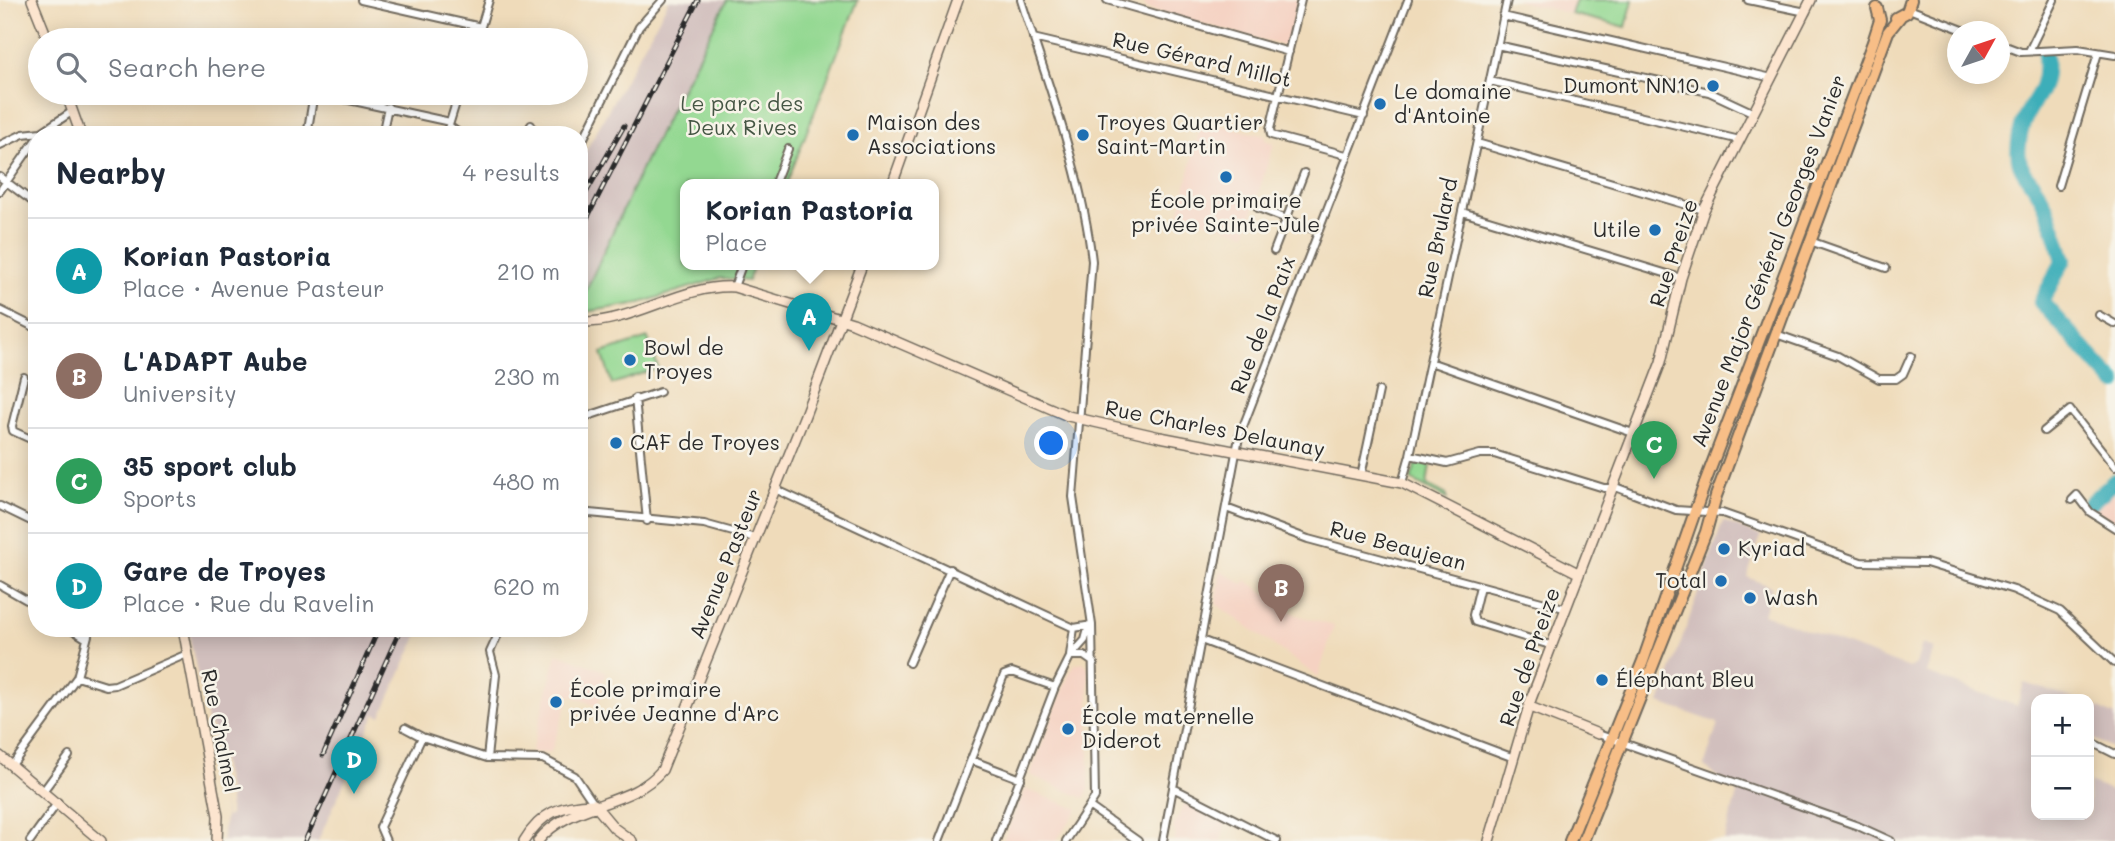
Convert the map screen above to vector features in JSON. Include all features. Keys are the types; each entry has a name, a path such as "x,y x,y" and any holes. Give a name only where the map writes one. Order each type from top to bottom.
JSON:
{"main road":[{"path":"1877,4 1889,18 1899,17"},
{"name":"Avenue Major Général Georges Vanier","path":"1570,841 1604,736 1643,660 1696,511 1873,42 1880,20 1877,4"},
{"path":"1583,841 1712,510 1888,32 1910,4"}],"street":[{"path":"32,0 43,28"},
{"path":"360,0 481,27 489,0"},
{"path":"588,130 639,27 663,0"},
{"path":"894,179 958,0"},
{"path":"1021,0 1066,143 1088,232 1091,261 1073,497 1083,553 1094,663 1096,797 1066,841"},
{"path":"1107,0 1289,52"},
{"path":"1301,0 1271,135 1276,139 1346,155"},
{"name":"Rue de la Paix","path":"1163,841 1239,437 1408,0"},
{"name":"Rue Brulard","path":"1402,483 1507,0"},
{"path":"1748,0 1806,12"},
{"name":"Rue Preize","path":"1612,488 1661,362 1681,278 1704,210 1811,0"},
{"path":"2029,51 2054,0"},
{"path":"1910,4 1947,22"},
{"path":"1503,16 1772,78"},
{"name":"Rue Gérard Millot","path":"1033,38 1364,116"},
{"path":"1497,45 1709,92 1754,113"},
{"path":"2010,48 2021,52 2078,49 2115,55"},
{"path":"2059,186 2098,52"},
{"path":"1490,81 1740,140"},
{"path":"71,105 78,126"},
{"path":"309,126 313,105"},
{"path":"378,105 450,124 456,105"},
{"path":"384,126 388,107"},
{"path":"52,126 73,111"},
{"path":"0,145 28,134"},
{"path":"1477,142 1704,210"},
{"path":"0,191 3,179 28,148"},
{"path":"776,179 788,149"},
{"path":"1274,251 1304,173"},
{"path":"3,179 28,198"},
{"path":"1258,208 1318,231"},
{"path":"1462,212 1681,278"},
{"path":"1810,241 1886,268"},
{"path":"588,321 611,319 714,288 734,287 740,270"},
{"name":"Avenue Pasteur","path":"594,804 641,789 662,770 860,270"},
{"name":"Rue Charles Delaunay","path":"734,287 842,320 1080,419 1402,483 1578,573"},
{"path":"0,310 28,324"},
{"path":"2099,315 2115,324"},
{"path":"1776,334 1838,356 1879,379 1896,379 1903,374 1911,356"},
{"path":"1430,362 1633,433"},
{"path":"23,377 12,426 13,431 28,438"},
{"path":"1361,476 1379,391"},
{"path":"588,416 660,392"},
{"path":"635,398 647,520"},
{"path":"2044,431 2070,411 2115,467"},
{"path":"1410,455 1447,463 1480,454 1502,456 1676,510 1712,510 1861,562 1926,563 2014,590 2060,611 2115,663"},
{"name":"Rue de Preize","path":"1489,841 1550,645 1612,488"},
{"path":"775,489 1074,628 1090,624"},
{"path":"2072,500 2077,495 2090,512 2115,528"},
{"path":"0,506 28,520"},
{"name":"Rue Beaujean","path":"1226,508 1308,539 1564,608"},
{"path":"588,513 704,524 755,538"},
{"path":"909,663 950,569"},
{"path":"0,585 28,601"},
{"path":"1480,586 1473,615 1475,622 1550,645"},
{"path":"996,841 1055,687 1070,657 1085,640 1090,624"},
{"path":"1070,657 1074,628"},
{"path":"12,765 77,677 87,639 84,637"},
{"name":"Rue Chalmel","path":"184,637 218,816 217,841"},
{"path":"487,758 496,675 490,652 497,637"},
{"path":"1201,640 1514,758"},
{"path":"77,677 115,685 187,654"},
{"path":"1070,657 1084,656 1094,663"},
{"path":"939,841 1007,672 1055,687"},
{"path":"1530,707 1623,744 1857,826 1891,841"},
{"path":"405,729 437,744 487,758 543,759 575,776 614,828 632,841"},
{"path":"386,841 380,827 422,737"},
{"path":"2094,744 2115,754"},
{"path":"44,790 69,756"},
{"path":"0,757 44,790 101,841"},
{"path":"971,760 1021,779"},
{"path":"1173,788 1277,841"},
{"path":"30,841 58,802"},
{"path":"524,841 534,826 556,808 568,804 594,804"},
{"path":"538,841 554,826 594,804"},
{"path":"1090,807 1138,841"}],"shaded area":[{"path":"669,0 727,0 645,161 588,286 588,147"},
{"path":"1116,0 1136,0 1131,4"},
{"path":"1136,0 1298,0 1287,47 1146,8 1144,3"},
{"path":"1514,0 1633,0 1626,27"},
{"name":"École primaire privée Sainte-Jule","path":"1207,122 1266,136 1265,140 1274,143 1246,233 1179,214 1200,127"},
{"path":"2115,484 2115,527 2092,512 2090,506"},
{"path":"1723,521 1761,536 1747,577 1772,587 1763,614 1909,668 1916,664 1922,644 1934,648 1926,673 2017,706 2024,683 2060,694 2031,694 2031,820 2094,820 2094,784 2115,793 2115,841 1724,841 1738,790 1704,767 1718,723 1660,703"},
{"path":"1220,570 1243,584 1246,580 1296,615 1334,626 1318,677 1216,604"},
{"path":"190,637 417,637 381,716 375,714 318,841 222,841 225,817 221,794 226,817 229,816 229,795 218,744 215,744 212,726 208,726"},
{"name":"École primaire privée Jeanne d'Arc","path":"557,653 607,672 600,688 603,690 597,706 570,695 551,752 531,753"},
{"name":"École maternelle Diderot","path":"1083,662 1088,667 1089,674 1089,790 1084,798 1030,775 1069,674 1075,664"},
{"path":"2094,706 2115,716 2115,749 2094,739"},
{"path":"1025,789 1078,809 1056,841 1003,841"},
{"path":"1185,803 1226,821 1221,841 1174,841 1176,835 1173,827"}],"green space":[{"name":"Le parc des Deux Rives","path":"727,0 858,0 788,179 680,179 680,270 752,270 748,281 720,278 640,303 588,312 588,286 645,161"},
{"path":"1576,0 1633,0 1626,27 1571,14"},
{"name":"Bowl de Troyes","path":"648,338 658,368 612,384 602,353"},
{"path":"1417,461 1430,464 1427,485 1447,495 1447,499 1411,480"}],"waterway":[{"path":"2045,55 2044,81 2023,123 2018,148 2020,165 2046,206 2064,260 2041,302 2115,383"},
{"path":"2090,503 2115,481"}],"railway":[{"path":"588,216 698,0"},
{"path":"588,189 624,126"},
{"path":"323,755 375,637"},
{"path":"305,841 397,637"}],"place":[{"name":"Dumont NN10","path":"1713,86"},
{"name":"Le domaine d'Antoine","path":"1380,104"},
{"name":"Maison des Associations","path":"853,135"},
{"name":"Troyes Quartier Saint-Martin","path":"1083,135"},
{"name":"École primaire privée Sainte-Jule","path":"1226,177"},
{"name":"Utile","path":"1655,230"},
{"name":"Korian Pastoria","path":"809,351"},
{"name":"Bowl de Troyes","path":"630,360"},
{"name":"CAF de Troyes","path":"616,443"},
{"name":"35 sport club","path":"1654,479"},
{"name":"Kyriad","path":"1724,549"},
{"name":"Total","path":"1721,581"},
{"name":"Wash","path":"1750,598"},
{"name":"L'ADAPT Aube","path":"1281,622"},
{"name":"Éléphant Bleu","path":"1602,680"},
{"name":"École primaire privée Jeanne d'Arc","path":"556,702"},
{"name":"École maternelle Diderot","path":"1068,729"},
{"name":"Gare de Troyes","path":"354,794"}]}
